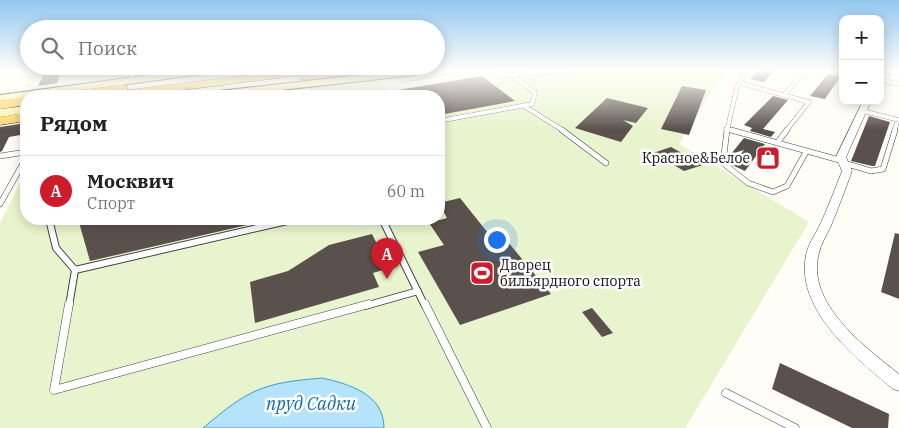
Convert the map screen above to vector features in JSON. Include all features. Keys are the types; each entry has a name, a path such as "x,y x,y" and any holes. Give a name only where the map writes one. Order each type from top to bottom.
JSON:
{"main road":[{"path":"0,98 20,95"},
{"path":"0,104 20,101"},
{"path":"0,112 20,110"},
{"path":"0,120 20,117"}],"street":[{"path":"865,105 843,161 847,171 812,255 814,284 818,297 839,330 860,351 899,384"}],"lane":[{"path":"445,120 532,104 535,93 531,90"},
{"path":"738,90 726,129 723,163 732,172 758,188 773,192 783,189 806,152"},
{"path":"769,90 809,102 777,143"},
{"path":"785,94 789,90"},
{"path":"524,106 573,137 606,162"},
{"path":"726,129 843,161 871,171 883,169 898,120 863,111"},
{"path":"0,156 20,153"},
{"path":"0,204 20,169"},
{"path":"50,225 56,248 76,270"},
{"path":"76,270 270,225"},
{"path":"385,225 487,428"},
{"path":"76,270 54,390 418,291"},
{"path":"726,393 795,428"}],"green space":[{"path":"402,90 713,90 679,144 809,222 685,428 0,428 0,223 20,183 20,225 445,225 445,90"}],"water":[{"name":"пруд Садки","path":"322,378 353,387 372,399 382,416 384,428 203,428 233,404 257,390 285,382"}],"building":[{"path":"398,90 500,90 515,101 445,114 445,90"},
{"path":"680,90 706,90 689,135 661,129"},
{"path":"815,90 831,90 825,99 810,96"},
{"path":"773,96 788,100 763,129 775,132 771,137 750,131 752,128 744,125"},
{"path":"607,98 648,108 636,123 623,120 633,126 621,142 575,128"},
{"path":"869,116 890,122 875,166 851,161"},
{"path":"20,124 20,135 9,137 0,152 0,127"},
{"path":"744,138 765,144 745,171 732,165 744,150 731,154"},
{"path":"671,147 703,165 684,171 653,153"},
{"name":"Дворец бильярдного спорта","path":"460,198 488,233 498,230 551,294 460,325 418,252 444,245 430,225 445,225 445,219 447,218 445,214 445,202"},
{"path":"80,225 247,225 90,261"},
{"path":"895,233 899,234 899,299 881,292"},
{"path":"372,234 389,268 373,273 379,287 255,323 250,282 288,271 329,245"},
{"path":"592,308 613,333 602,337 582,312"},
{"path":"780,363 889,414 888,428 852,428 772,389"}],"place":[{"name":"Красное&Белое","path":"768,158"},
{"name":"Дворец бильярдного спорта","path":"482,273"},
{"name":"Москвич","path":"387,279"}]}
